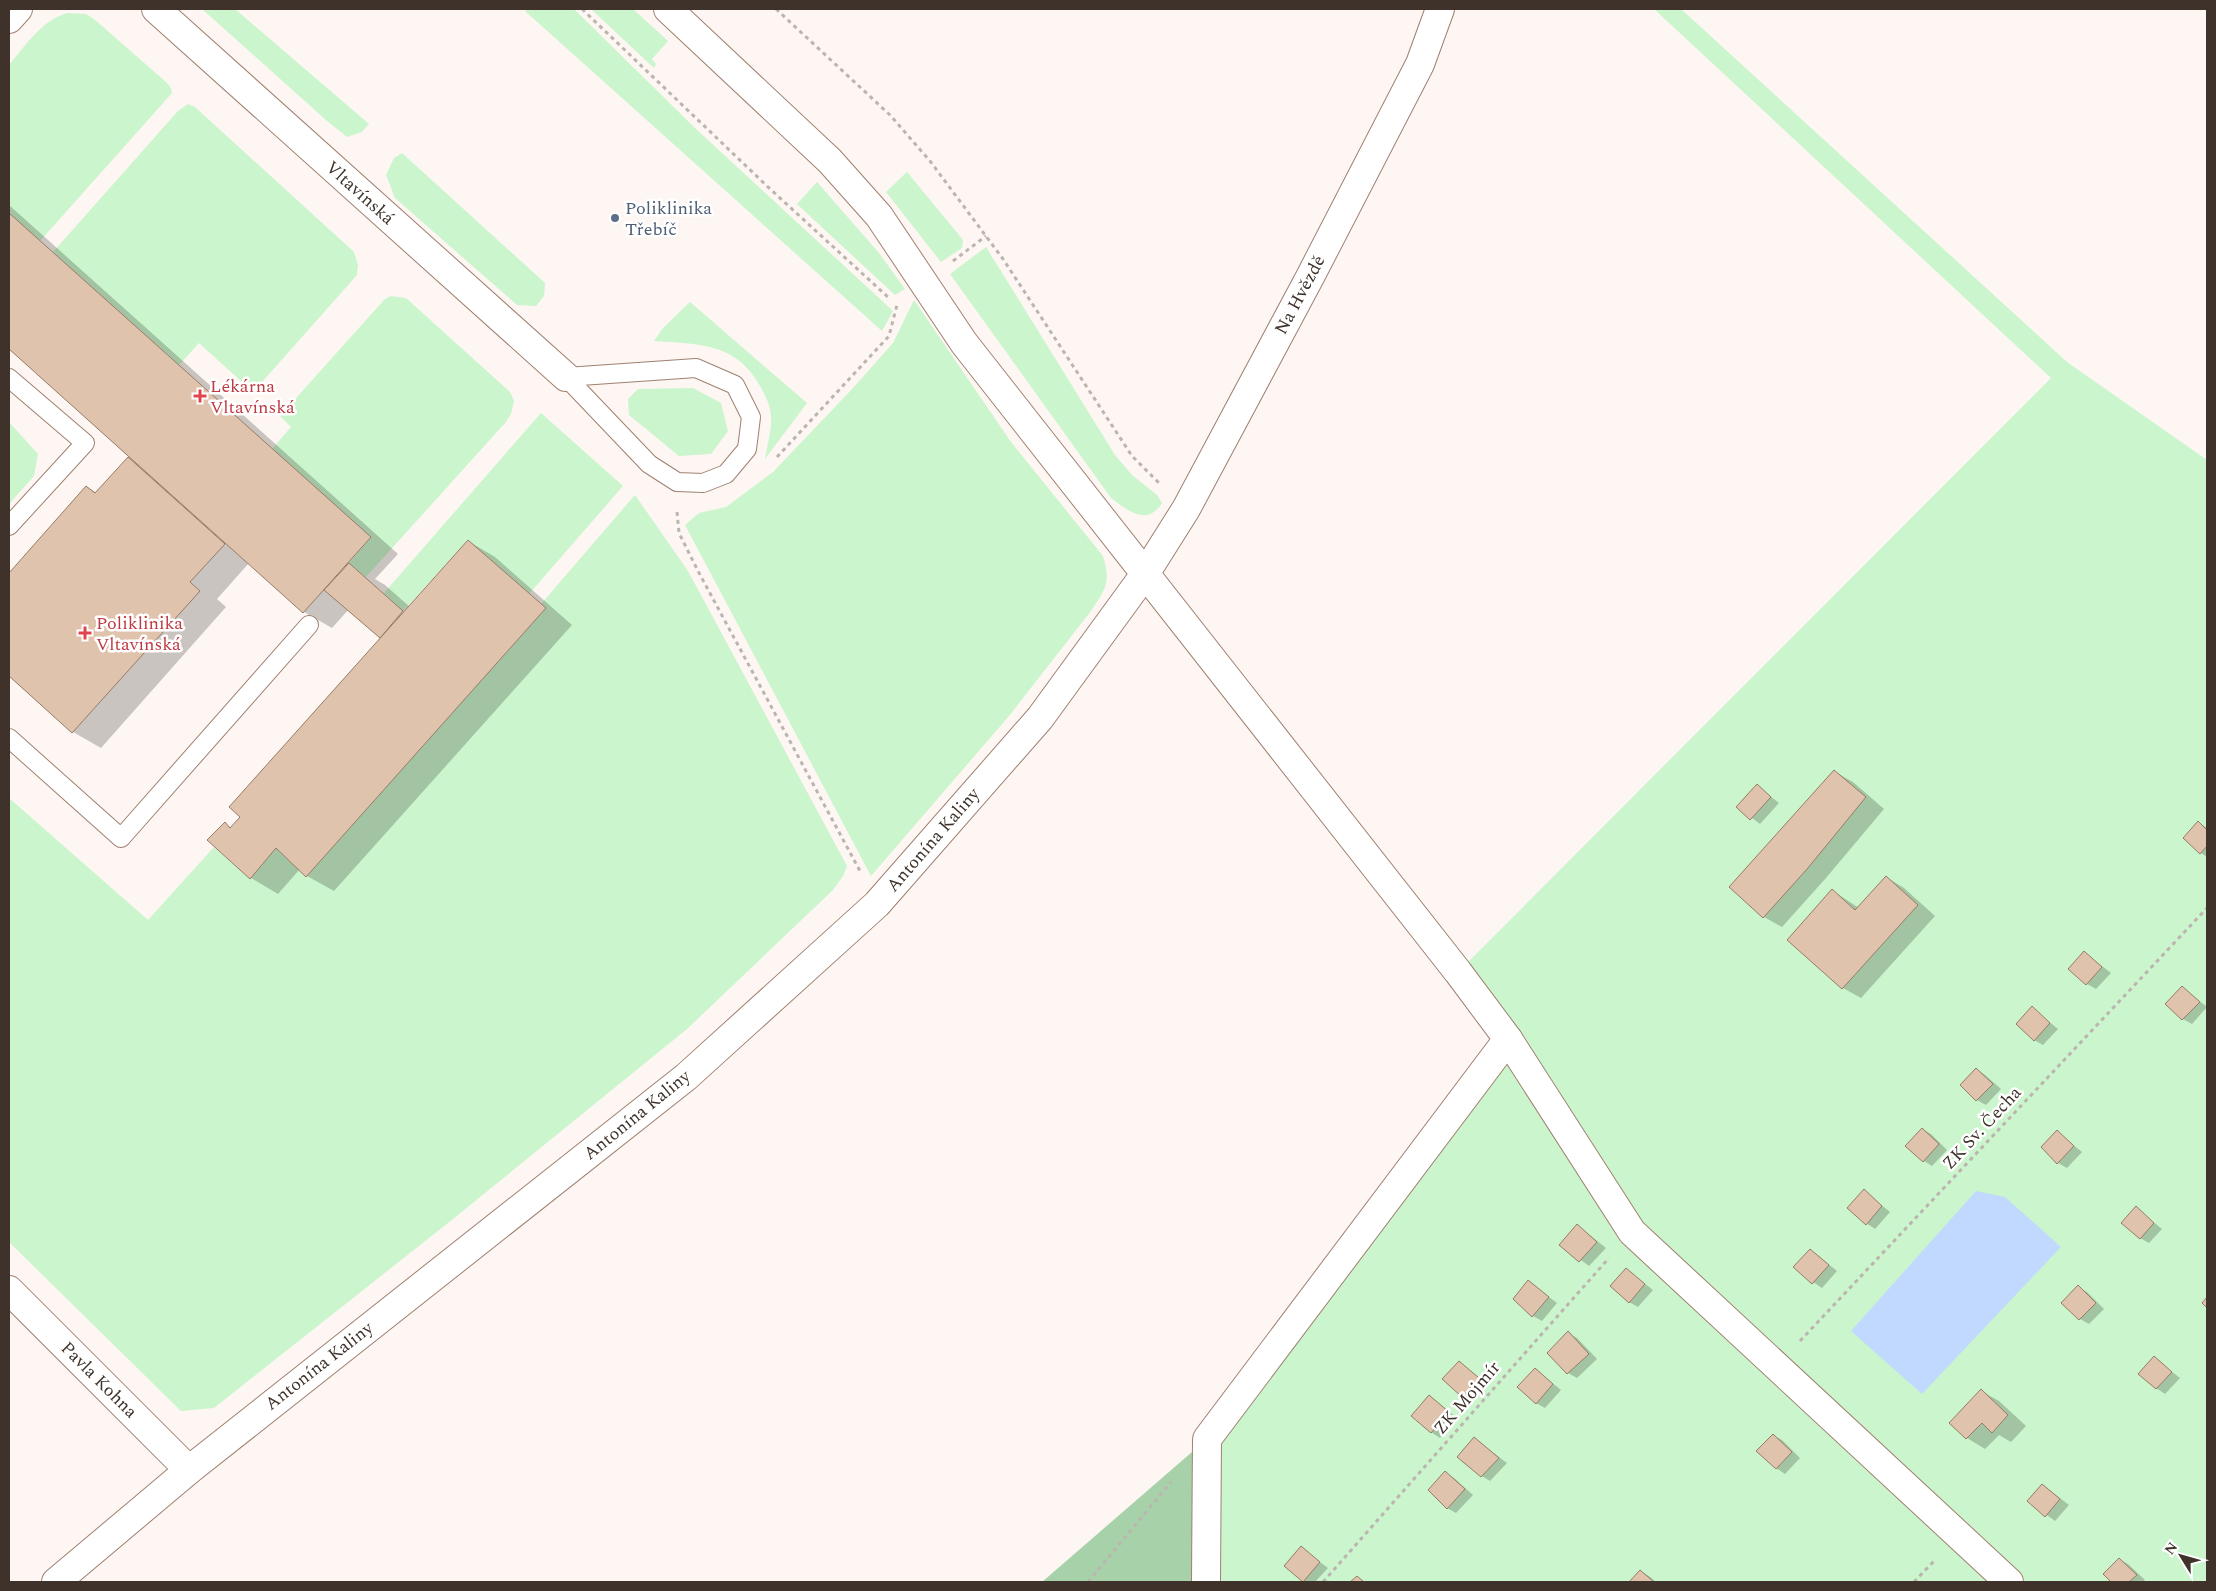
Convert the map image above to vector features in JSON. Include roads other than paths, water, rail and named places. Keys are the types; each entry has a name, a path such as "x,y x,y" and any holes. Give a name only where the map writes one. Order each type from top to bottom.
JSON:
{"street":[{"path":"9,19 18,9"},
{"name":"Vltavínská","path":"156,9 566,377"},
{"path":"668,9 830,161 880,216 964,343 1452,964 1508,1039 1632,1232 2008,1582"},
{"name":"Na Hvězdě","path":"1145,574 1186,508 1306,286 1420,64 1440,9"},
{"name":"Antonína Kaliny","path":"56,1582 189,1470 686,1077 877,904 1040,718 1145,574"},
{"path":"1206,1582 1207,1439 1508,1039"},
{"name":"Pavla Kohna","path":"9,1290 189,1470"}],"lane":[{"path":"696,368 735,385 751,417 747,449 726,474 704,483 677,482 649,464 566,377 696,368"},
{"path":"9,378 85,443 9,526"},
{"path":"9,738 121,838 309,625"}],"water":[{"path":"1976,1191 2005,1197 2061,1247 1922,1394 1851,1331"}],"place":[{"name":"Poliklinika Třebíč","path":"615,218"},
{"name":"Lékárna Vltavínská","path":"200,396"},
{"name":"Poliklinika Vltavínská","path":"85,633"}]}
